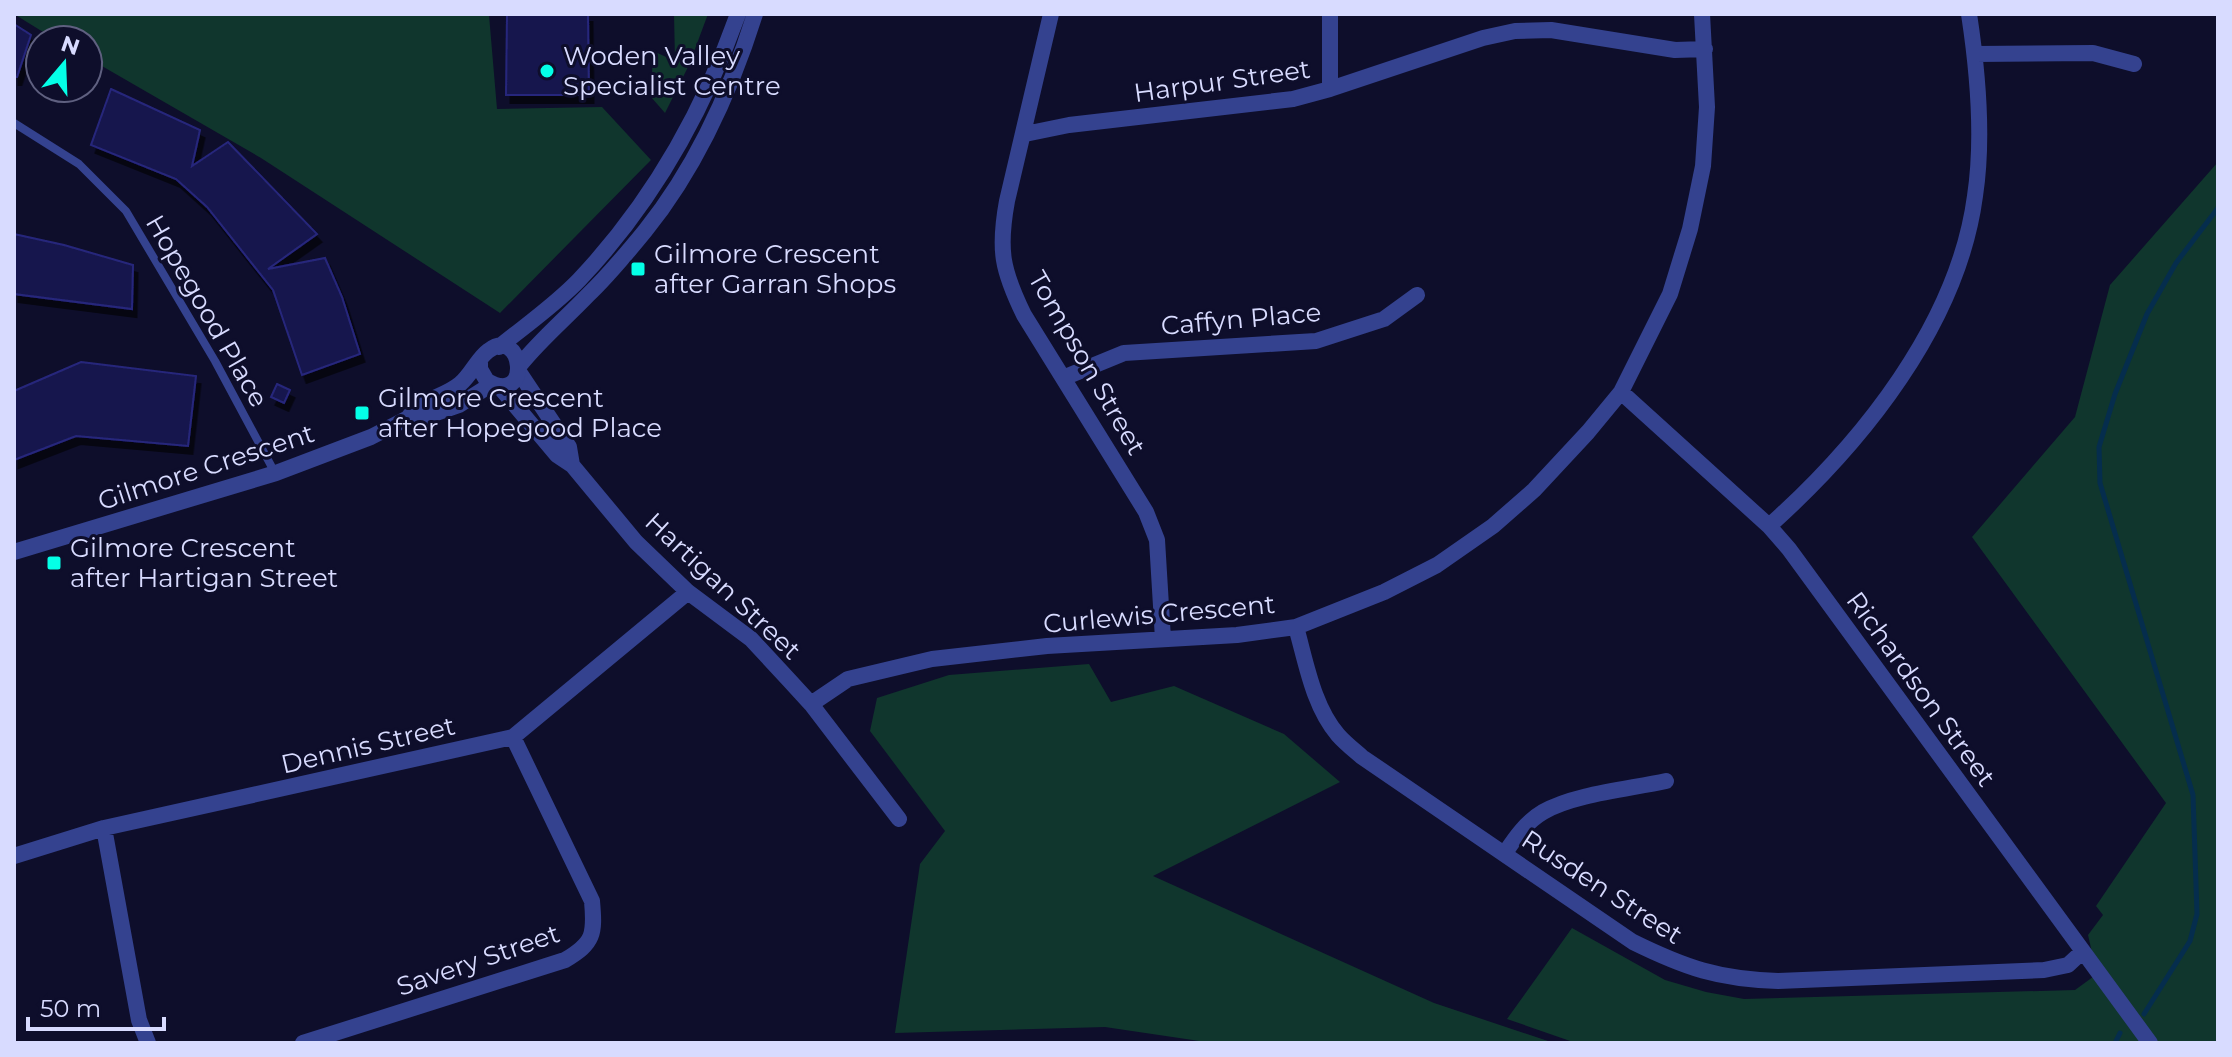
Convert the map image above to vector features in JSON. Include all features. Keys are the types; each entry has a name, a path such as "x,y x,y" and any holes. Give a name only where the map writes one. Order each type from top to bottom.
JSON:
{"street":[{"path":"738,14 715,73 680,143 640,207 577,282 499,347 487,351 480,363 483,376 496,385 511,383 546,334 589,295 646,230 696,152 732,79 755,14"},
{"name":"Tompson Street","path":"1051,14 1004,214 1002,255 1010,285 1024,315 1146,512 1157,540 1163,639"},
{"path":"1330,14 1330,89"},
{"name":"Curlewis Crescent","path":"811,704 848,679 932,659 1047,646 1237,635 1296,627 1384,592 1437,565 1493,526 1534,490 1621,392 1670,294 1690,229 1703,166 1707,107 1702,14"},
{"path":"1769,526 1806,494 1889,394 1928,336 1959,265 1975,197 1978,107 1969,14"},
{"name":"Harpur Street","path":"1025,134 1069,125 1293,99 1483,38 1515,31 1551,30 1675,50 1705,49"},
{"path":"1975,54 2093,53 2134,64"},
{"name":"Caffyn Place","path":"1063,378 1124,353 1316,341 1384,319 1417,295"},
{"path":"499,347 513,352 519,368"},
{"name":"Gilmore Crescent","path":"408,418 415,407 459,386 480,363"},
{"name":"Hartigan Street","path":"519,368 569,447 572,465"},
{"name":"Gilmore Crescent","path":"14,552 276,473 371,437 408,418 422,418 459,405 496,385"},
{"name":"Hartigan Street","path":"496,385 557,455 572,465 636,542 688,592 751,639 811,704 899,819"},
{"name":"Richardson Street","path":"1621,392 1769,526 1789,549 2150,1043"},
{"name":"Dennis Street","path":"14,856 104,828 513,737 688,592"},
{"name":"Rusden Street","path":"1296,627 1323,712 1338,735 1362,757 1633,942 1680,965 1716,976 1778,981 2044,970 2068,965 2082,952"},
{"name":"Savery Street","path":"303,1043 565,960 584,948 594,927 592,901 513,737"},
{"path":"1505,853 1521,829 1541,813 1563,803 1666,781"},
{"path":"104,828 139,1020 148,1043"}],"lane":[{"name":"Hopegood Place","path":"14,123 79,164 126,211 215,361 276,473"}],"green space":[{"path":"14,14 489,15 497,109 602,107 651,160 500,313 261,158 104,67 104,24 30,24"},
{"path":"674,14 708,14 689,65 665,113 651,97 653,51 675,61"},
{"path":"2218,162 2218,1043 1576,1043 1507,1019 1572,928 1665,980 1744,999 2075,990 2097,974 2088,935 2103,915 2096,906 2166,803 1972,537 2075,417 2110,285"},
{"path":"1089,664 1111,702 1174,686 1284,734 1340,782 1153,876 1434,1003 1554,1043 1213,1043 1105,1027 895,1033 920,864 945,831 870,731 877,698 949,675"}],"building":[{"path":"507,14 588,14 589,95 506,95"},
{"path":"14,24 24,30 24,56 17,77 14,77"},
{"path":"111,89 200,130 192,166 228,142 317,234 268,269 325,258 342,297 360,354 302,375 273,290 207,207 176,179 91,145"},
{"path":"14,234 133,265 132,309 14,294"},
{"path":"81,362 196,376 188,446 76,436 14,460 14,391"},
{"path":"277,384 290,390 284,403 271,397"}],"waterway":[{"path":"2144,1014 2190,941 2197,914 2193,795 2100,483 2099,447 2115,394 2147,314 2176,263 2218,208"},
{"path":"2115,1043 2120,1033"}],"place":[{"name":"Woden Valley Specialist Centre","path":"547,71"},
{"name":"Gilmore Crescent after Garran Shops","path":"638,269"},
{"name":"Gilmore Crescent after Hopegood Place","path":"362,413"},
{"name":"Gilmore Crescent after Hartigan Street","path":"54,563"}]}
